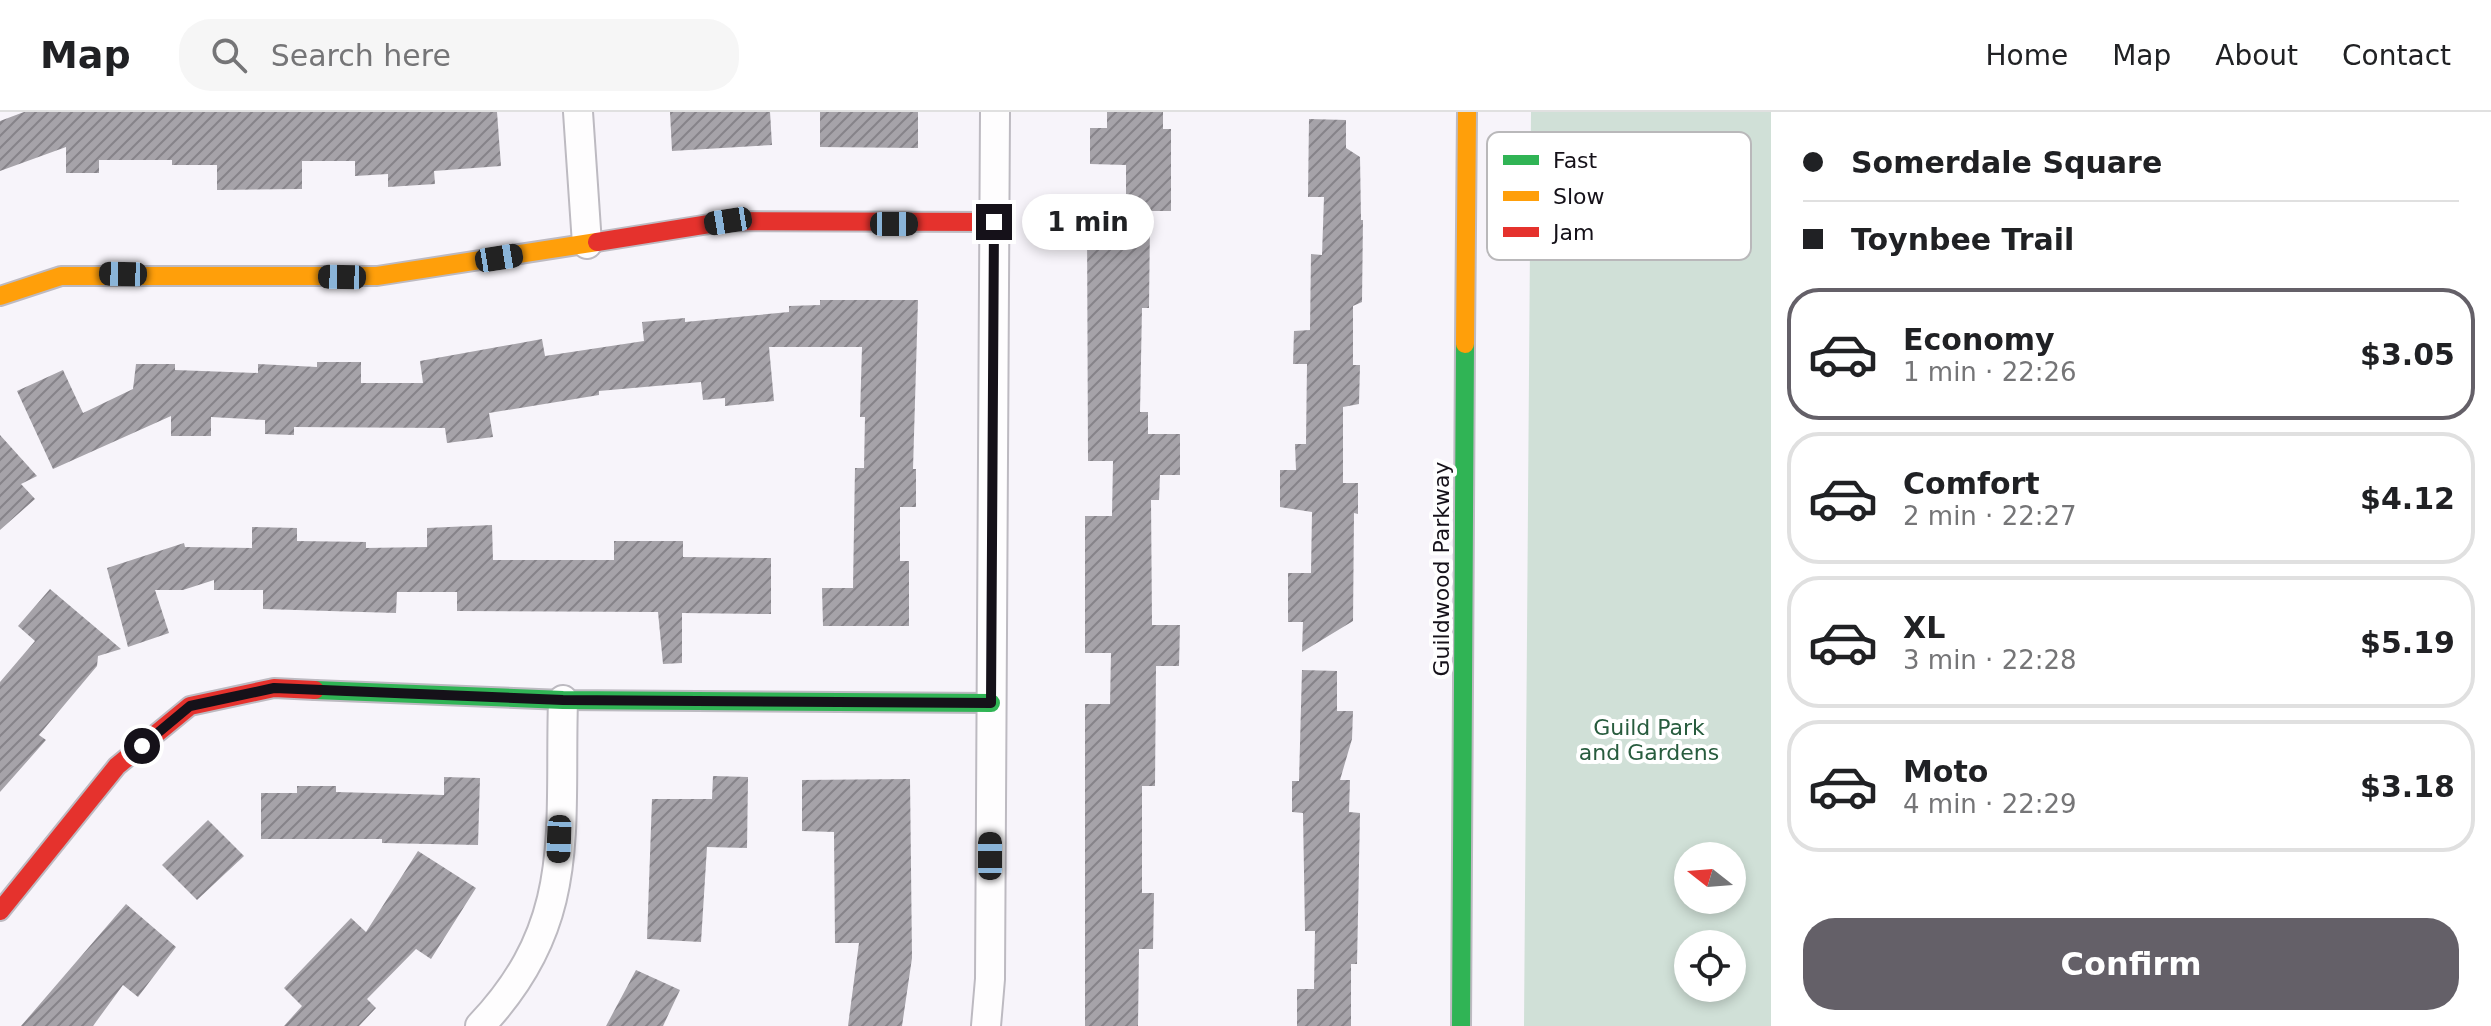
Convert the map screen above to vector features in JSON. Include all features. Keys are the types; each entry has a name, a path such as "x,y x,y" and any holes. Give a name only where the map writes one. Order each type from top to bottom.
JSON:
{"street":[{"path":"578,112 587,244"},
{"path":"986,1026 990,979 995,112"},
{"name":"Guildwood Parkway","path":"1461,1026 1467,112"},
{"path":"0,296 61,276 377,276 728,221 994,222"},
{"path":"0,911 117,766 190,706 274,688 563,700 991,703"},
{"path":"480,1026 508,996 527,967 551,913 558,867 563,700"}],"green space":[{"name":"Guild Park and Gardens","path":"1531,112 1771,112 1771,1026 1524,1026 1530,260 1751,260 1751,132 1531,132"}],"building":[{"path":"24,112 497,112 501,166 434,171 435,184 388,187 388,174 355,176 355,161 302,161 302,189 217,190 217,165 172,165 172,160 99,160 99,173 66,173 66,147 0,171 0,121"},
{"path":"670,112 770,112 772,145 672,151"},
{"path":"820,112 918,112 918,148 820,147"},
{"path":"1107,112 1163,112 1163,129 1171,129 1171,211 1126,211 1126,165 1090,164 1090,128 1107,128"},
{"path":"1309,119 1346,120 1346,148 1360,157 1362,302 1353,306 1353,365 1360,365 1359,404 1343,407 1343,483 1358,483 1358,514 1354,513 1353,621 1302,652 1303,622 1288,622 1288,573 1311,573 1312,512 1280,507 1280,470 1296,470 1295,444 1306,444 1307,364 1293,364 1294,331 1310,330 1311,254 1322,255 1324,197 1308,197"},
{"path":"1087,220 1150,222 1149,308 1142,308 1140,412 1148,412 1148,434 1180,434 1180,475 1160,475 1159,500 1151,500 1152,625 1180,625 1179,666 1156,666 1155,786 1142,786 1142,893 1154,893 1153,949 1139,949 1138,1026 1085,1026 1085,704 1110,704 1111,653 1085,653 1085,516 1112,516 1113,461 1088,461"},
{"path":"820,300 918,300 913,469 916,469 916,507 900,507 900,561 909,561 909,626 823,626 822,588 853,588 855,468 864,468 865,417 860,417 862,347 769,347 774,401 725,406 725,398 703,400 701,382 599,391 599,395 489,413 493,437 447,443 445,428 294,427 294,435 265,434 265,420 211,417 211,436 171,436 171,416 53,469 17,391 63,370 83,413 133,389 136,364 175,364 175,370 258,373 258,364 317,367 317,362 361,362 361,383 423,383 420,361 542,339 545,356 644,341 642,322 685,318 685,322 789,312 789,306 820,305"},
{"path":"0,435 37,476 21,484 35,499 0,530"},
{"path":"492,525 493,560 614,560 614,541 683,541 683,557 771,558 771,614 682,613 682,663 663,664 658,612 457,611 457,592 397,592 396,613 263,609 263,590 214,590 214,580 183,590 155,590 169,633 128,647 107,568 184,543 185,547 252,548 252,527 297,528 297,541 366,542 366,548 427,547 427,528"},
{"path":"50,589 121,649 98,656 97,666 39,735 46,740 0,792 0,682 35,641 18,626"},
{"path":"1302,670 1337,671 1337,711 1353,711 1352,739 1340,780 1350,780 1349,812 1360,813 1357,964 1351,964 1351,1026 1297,1026 1297,989 1314,989 1315,931 1305,931 1303,813 1292,812 1292,781 1299,781"},
{"path":"713,776 748,777 747,848 707,847 701,942 647,939 652,799 712,799"},
{"path":"444,777 480,778 478,845 382,843 382,839 261,839 261,793 297,793 297,786 336,786 336,792 444,795"},
{"path":"910,779 912,958 902,1026 848,1026 859,943 835,943 834,832 802,831 802,780"},
{"path":"208,820 244,856 197,900 162,865"},
{"path":"418,851 476,888 431,959 416,949 367,999 376,1008 359,1026 284,1026 302,1006 284,988 351,918 366,932"},
{"path":"126,904 176,947 138,997 123,985 93,1026 21,1026"},
{"path":"636,970 680,990 663,1026 606,1026"}],"traffic: fast":[{"path":"1461,1026 1465,344"},
{"path":"315,690 563,700 991,703"}],"traffic: slow":[{"path":"1465,344 1467,112"},
{"path":"0,296 61,276 377,276 597,242"}],"traffic: jam":[{"path":"597,242 728,221 994,222"},
{"path":"0,911 117,766 190,706 274,688 315,690"}],"route":[{"path":"142,746 190,706 274,688 563,700 991,703 994,222"}]}
